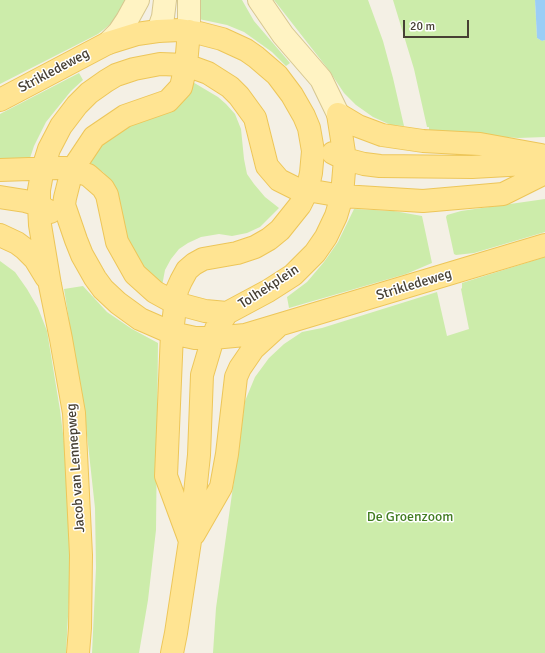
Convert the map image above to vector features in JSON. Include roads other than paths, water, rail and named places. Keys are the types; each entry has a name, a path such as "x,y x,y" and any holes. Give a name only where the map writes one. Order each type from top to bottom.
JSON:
{"main road":[{"path":"108,43 119,32 138,0"},
{"path":"50,285 40,225 39,205 39,190 43,168 49,149 68,115 89,93 116,75 147,47 158,31 163,17 165,0"},
{"path":"189,0 189,31 186,65 181,87 168,101 125,116 94,137 72,170 64,205 87,266 103,289 131,313 147,323 172,333 195,338 245,335 282,324"},
{"path":"259,0 283,35 321,79 338,114 358,126 382,135 423,141 480,144 545,156"},
{"path":"108,43 124,37 158,31 189,31 222,39 246,50 256,56 276,75 292,95 304,116 313,151 311,173 307,191 300,206 280,230 269,239 255,247 203,259 194,264 181,281 175,303 172,333 166,476 190,542"},
{"name":"Strikledeweg","path":"0,100 108,43"},
{"path":"116,75 146,65 160,64 186,65 208,73 230,87 239,96 255,118 267,166 279,180 295,188 307,191 342,196 423,201 503,194 545,173"},
{"name":"Tolhekplein","path":"213,338 216,329 227,313 268,291 293,275 315,253 326,237 336,216 342,196 345,159 338,114"},
{"path":"308,128 324,146 338,156 364,164 406,167 472,167 545,163"},
{"path":"0,170 43,168"},
{"name":"Tolhekplein","path":"43,168 72,170 88,175 103,188 109,201 117,242 135,274 155,292 175,303 206,312 227,313"},
{"path":"0,197 26,201 39,205 56,217 76,240"},
{"path":"0,235 17,243 35,259 50,285"},
{"name":"Strikledeweg","path":"282,324 545,245"},
{"name":"Jacob van Lennepweg","path":"50,285 74,413 81,555 80,628 78,653"},
{"path":"190,542 221,487 227,454 236,377 240,368 253,349 260,341 282,324"},
{"path":"172,653 190,542 199,455 202,375 213,338"}],"water":[{"path":"535,0 545,0 545,40 542,41 537,38"}],"park label":[{"name":"De Groenzoom","path":"410,517"}]}
